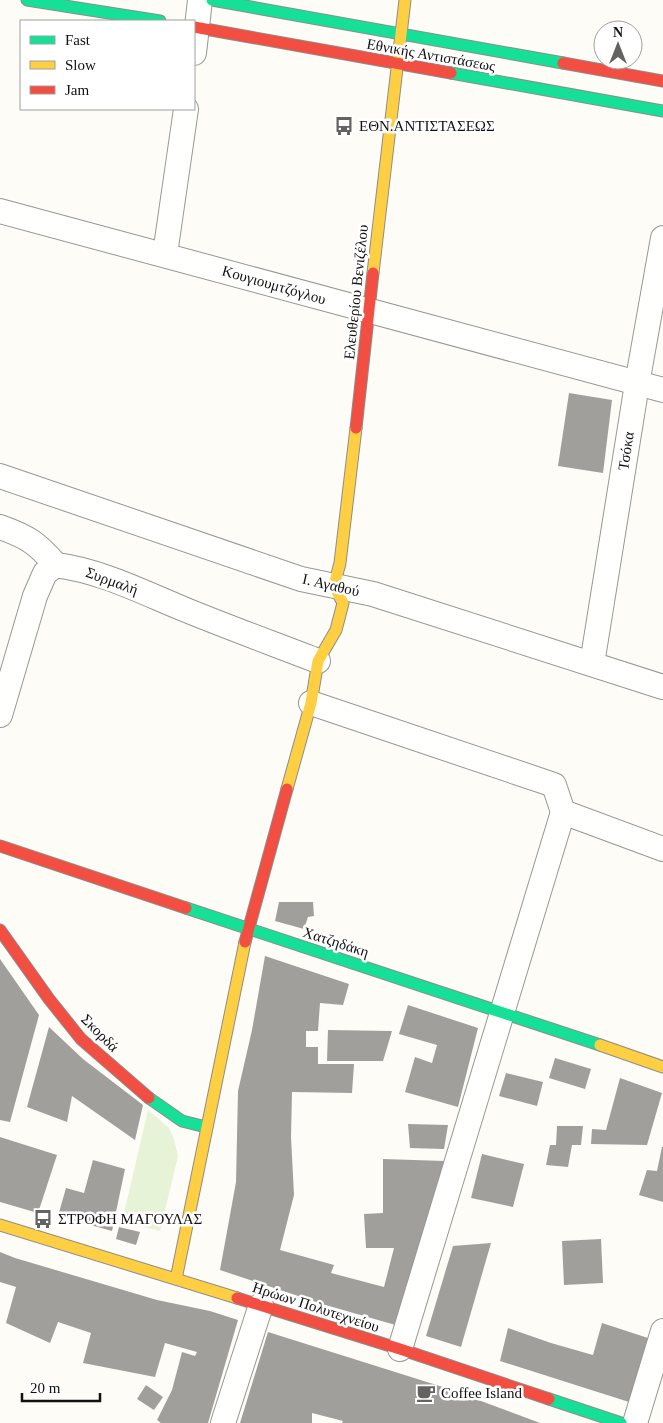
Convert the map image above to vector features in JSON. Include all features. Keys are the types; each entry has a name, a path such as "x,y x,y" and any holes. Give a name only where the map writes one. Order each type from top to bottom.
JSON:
{"street":[{"path":"27,0 154,20"},
{"path":"195,40 200,0"},
{"name":"Εθνικής Αντιστάσεως","path":"212,0 663,81"},
{"name":"Ελευθερίου Βενιζέλου","path":"334,586 340,563 405,0"},
{"name":"Εθνικής Αντιστάσεως","path":"196,27 663,111"},
{"path":"165,254 186,110"},
{"name":"Κουγιουμτζόγλου","path":"0,211 663,390"},
{"name":"Τσόκα","path":"592,664 637,384 663,238"},
{"name":"Ι. Αγαθού","path":"0,476 301,579 373,594 663,687"},
{"path":"0,526 20,534 40,546 56,565 45,573 35,596 0,715"},
{"name":"Συρμαλή","path":"56,565 77,568 115,580 218,623 318,661"},
{"path":"176,1279 248,928 310,703 318,661 336,630 343,603 334,586"},
{"path":"310,703 554,786 563,812 400,1350"},
{"path":"563,812 663,848"},
{"name":"Χατζηδάκη","path":"0,846 663,1067"},
{"name":"Σκορδά","path":"0,930 49,999 81,1039 147,1097 182,1120 206,1126"},
{"name":"Ηρώων Πολυτεχνείου","path":"0,1225 261,1305 621,1423"},
{"path":"223,1423 261,1305"},
{"path":"635,1423 663,1331"}],"green space":[{"path":"148,1110 169,1128 178,1156 160,1231 122,1222"}],"building":[{"path":"569,393 612,400 603,473 558,466"},
{"path":"279,902 313,902 314,916 308,917 304,929 275,921"},
{"path":"265,956 349,984 343,1005 320,1003 318,1031 306,1031 306,1047 318,1047 318,1064 354,1064 352,1093 292,1092 291,1137 294,1195 280,1250 334,1265 331,1273 384,1287 394,1248 366,1248 364,1214 383,1213 383,1159 444,1161 399,1326 322,1304 220,1270 236,1182 238,1091 252,1030"},
{"path":"0,959 39,1015 10,1122 0,1120"},
{"path":"408,1005 478,1028 458,1107 405,1092 415,1057 432,1063 437,1045 399,1034"},
{"path":"49,1027 83,1059 143,1105 135,1140 72,1096 67,1122 27,1107"},
{"path":"328,1030 392,1031 383,1061 327,1061"},
{"path":"555,1058 591,1069 585,1089 549,1078"},
{"path":"506,1073 543,1082 537,1106 499,1096"},
{"path":"620,1078 662,1093 647,1145 591,1144 592,1129 606,1130"},
{"path":"408,1124 448,1125 444,1149 410,1148"},
{"path":"557,1126 583,1126 581,1145 572,1145 568,1167 546,1165 550,1145 556,1145"},
{"path":"0,1137 57,1155 38,1213 0,1202"},
{"path":"662,1147 663,1202 639,1195 647,1170 657,1171"},
{"path":"482,1154 524,1164 513,1207 471,1198"},
{"path":"93,1160 125,1169 112,1231 58,1216 66,1188 84,1193"},
{"path":"119,1227 140,1232 136,1245 116,1239"},
{"path":"601,1239 603,1283 564,1285 562,1241"},
{"path":"491,1243 461,1347 426,1336 453,1246"},
{"path":"0,1252 157,1300 210,1311 238,1320 208,1423 161,1423 157,1420 172,1390 182,1352 195,1356 197,1352 165,1343 155,1377 83,1363 91,1333 58,1322 50,1343 6,1323 16,1287 0,1282"},
{"path":"602,1323 648,1338 629,1402 500,1361 508,1328 593,1355"},
{"path":"268,1332 446,1388 540,1423 342,1423 343,1421 312,1413 312,1423 240,1423"},
{"path":"146,1385 163,1397 154,1410 137,1399"}],"traffic: fast":[{"path":"27,0 154,20"},
{"path":"212,0 563,63"},
{"path":"451,73 663,111"},
{"path":"186,908 600,1045"},
{"path":"149,1098 182,1121 206,1127"},
{"path":"549,1399 621,1423"}],"traffic: slow":[{"path":"373,273 405,0"},
{"path":"287,789 311,703 318,661 336,630 343,603 334,586 340,563 356,428"},
{"path":"176,1279 245,942"},
{"path":"600,1045 663,1067"},
{"path":"0,1225 237,1298"}],"traffic: jam":[{"path":"195,27 451,73"},
{"path":"563,63 663,81"},
{"path":"356,428 373,273"},
{"path":"245,942 287,789"},
{"path":"0,846 186,908"},
{"path":"0,930 49,999 81,1039 149,1098"},
{"path":"237,1298 400,1349 549,1399"}],"place":[{"name":"ΕΘΝ.ΑΝΤΙΣΤΑΣΕΩΣ","path":"344,126"},
{"name":"ΣΤΡΟΦΗ ΜΑΓΟΥΛΑΣ","path":"43,1219"},
{"name":"Coffee Island","path":"426,1393"}]}
